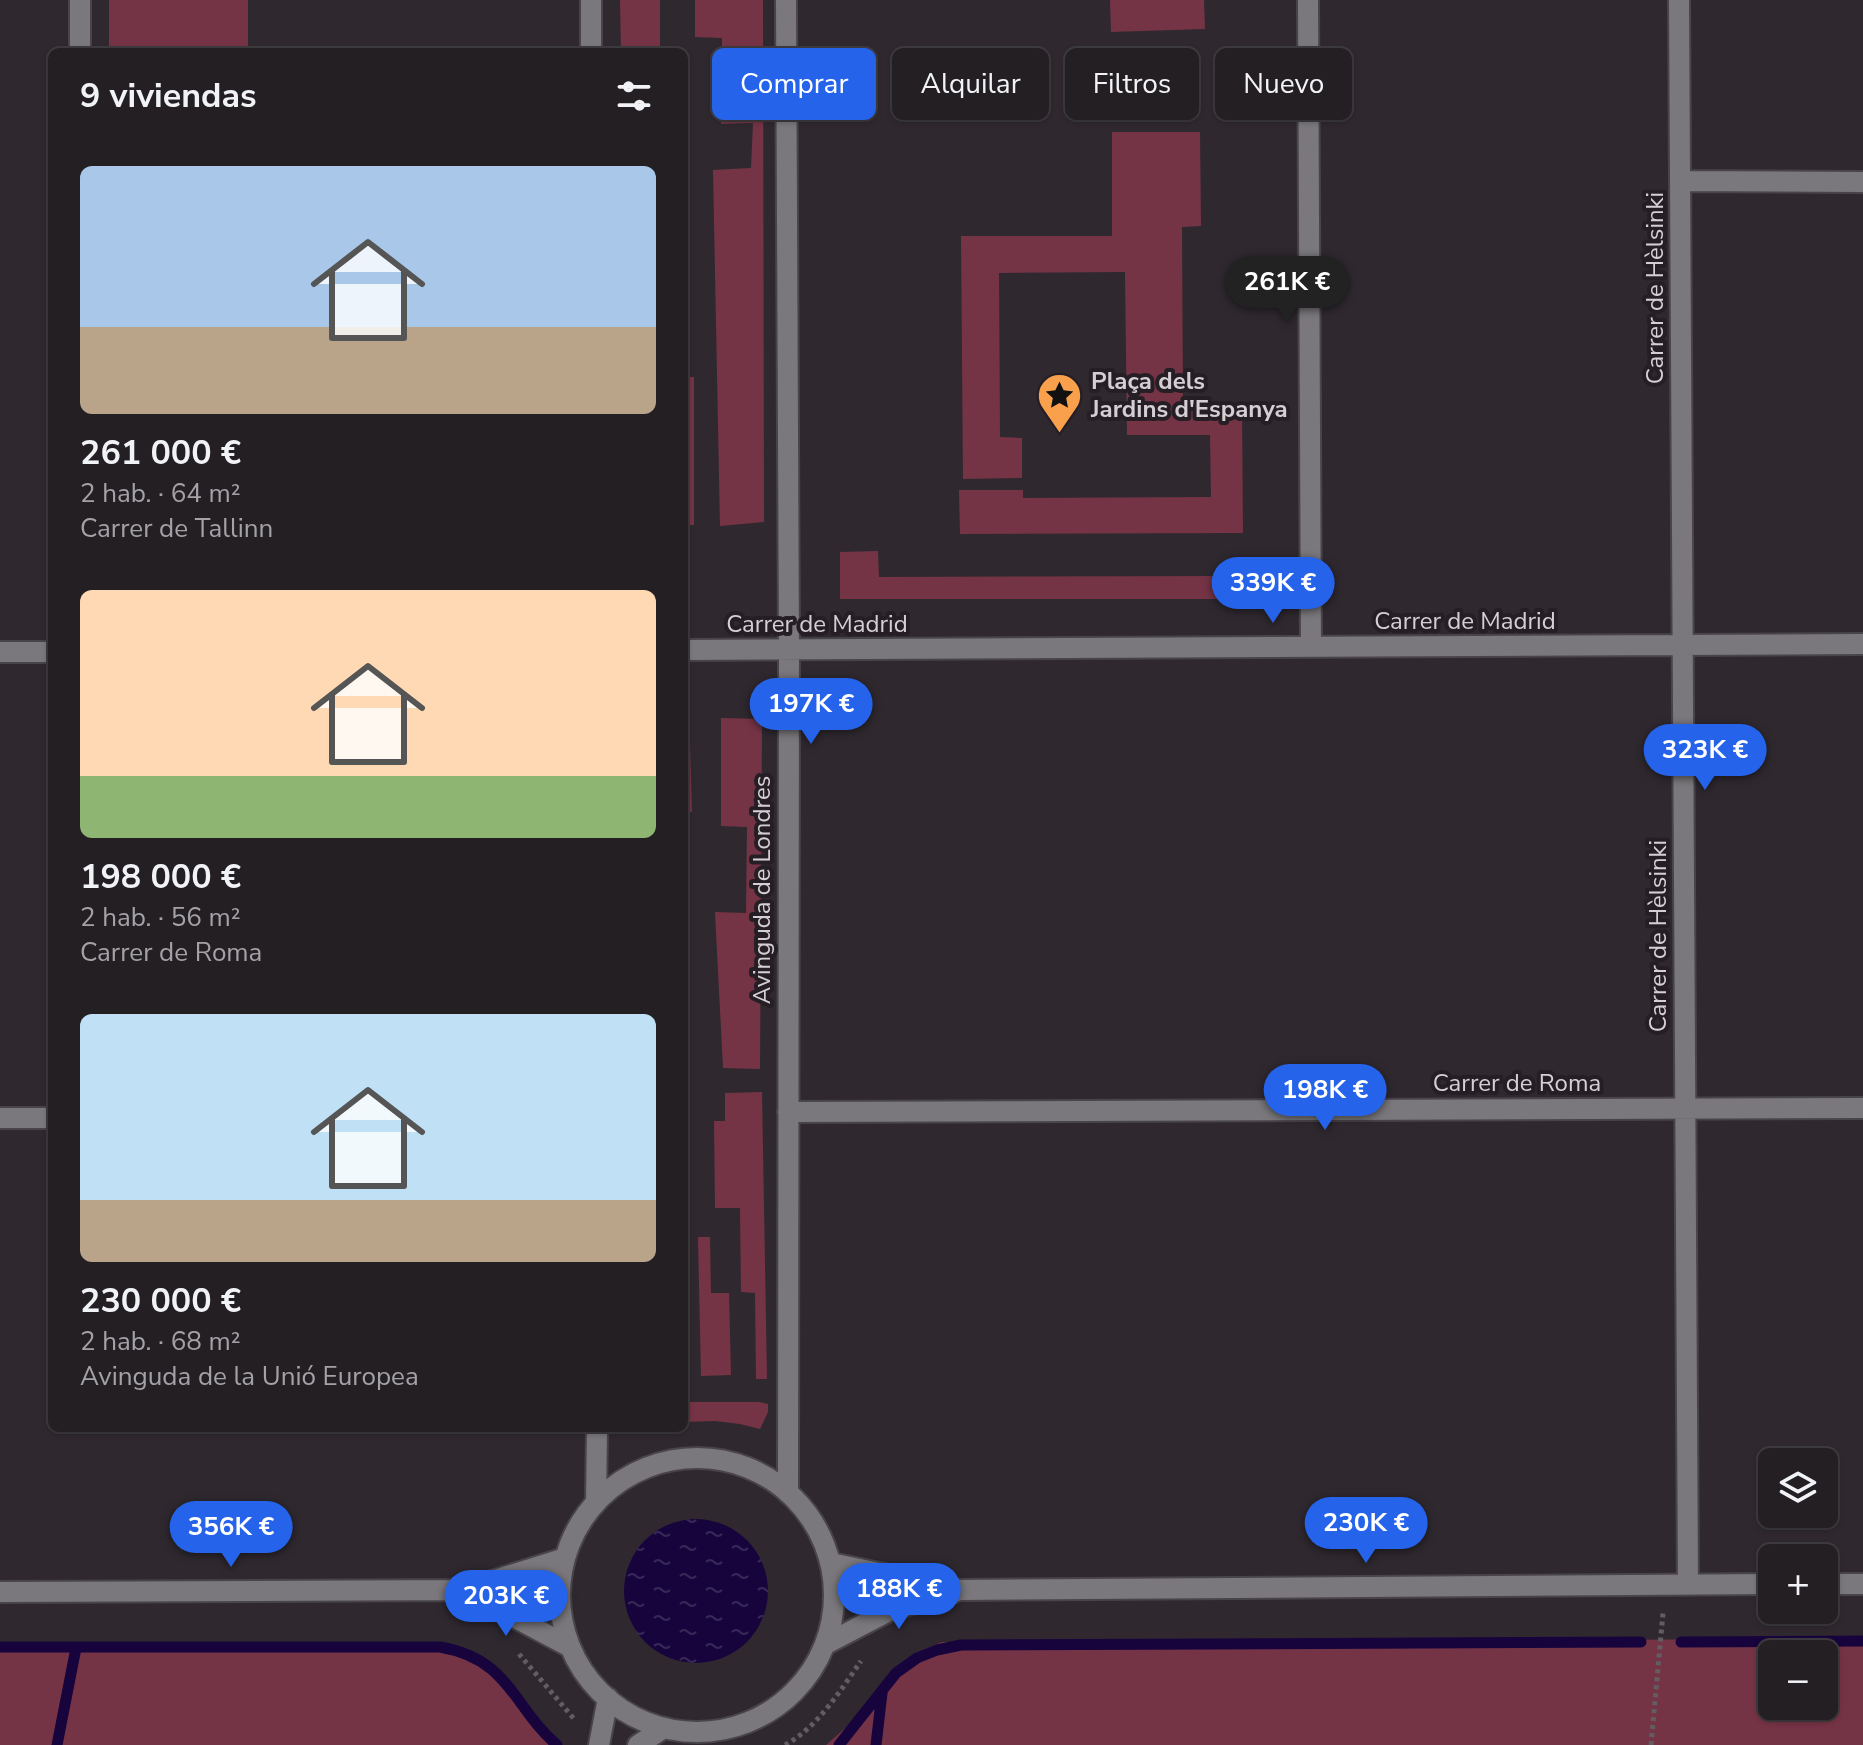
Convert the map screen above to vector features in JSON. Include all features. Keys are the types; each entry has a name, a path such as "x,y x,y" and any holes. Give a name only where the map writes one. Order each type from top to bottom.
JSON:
{"street":[{"path":"80,0 80,48"},
{"path":"591,0 591,48"},
{"name":"Avinguda de Londres","path":"786,0 788,1493"},
{"path":"1308,0 1311,647"},
{"name":"Carrer de Hèlsinki","path":"1679,0 1688,1584"},
{"path":"1680,181 1863,182"},
{"name":"Carrer de Madrid","path":"688,650 1863,644"},
{"path":"0,652 48,652"},
{"name":"Carrer de Roma","path":"788,1112 1863,1108"},
{"path":"0,1118 48,1118"},
{"path":"596,1502 597,1432"},
{"path":"690,1458 725,1461 759,1472 788,1493 807,1513 822,1537 834,1583 832,1624 826,1644 807,1678 778,1706 743,1725 704,1732 664,1728 634,1717 608,1698 593,1683 570,1647 562,1617 560,1588 572,1538 596,1502 623,1479 655,1464 690,1458"},
{"path":"0,1592 463,1590 565,1558"},
{"path":"831,1563 960,1590 1758,1584"},
{"path":"1838,1584 1863,1584"},
{"path":"463,1590 570,1647"},
{"path":"826,1644 891,1610 960,1590"},
{"path":"600,1743 608,1698"},
{"path":"638,1745 664,1728"}],"path":[{"path":"1651,1745 1663,1612"},
{"path":"518,1653 576,1721 600,1743"},
{"path":"785,1745 800,1737 840,1692 861,1660"}],"shaded area":[{"path":"109,0 248,0 248,48 109,48"},
{"path":"620,0 660,0 660,48 621,48"},
{"path":"695,0 763,0 763,48 722,48 722,38 695,37"},
{"path":"1110,0 1204,0 1205,29 1111,32"},
{"path":"721,120 763,120 764,522 720,526 713,170 751,168 753,123 721,124"},
{"path":"1112,132 1200,132 1201,226 1182,227 1183,406 1242,407 1243,533 960,534 959,490 1023,490 1023,498 1211,497 1210,435 1127,435 1125,272 999,273 1000,437 1022,438 1022,478 963,479 961,236 1112,236"},
{"path":"688,377 694,377 694,525 688,525"},
{"path":"878,551 879,577 1236,576 1236,558 1277,558 1277,599 840,599 840,552"},
{"path":"688,709 689,709 692,812 688,812"},
{"path":"721,718 762,719 760,1069 723,1068 715,912 746,913 747,827 721,826"},
{"path":"762,1092 767,1379 756,1379 755,1293 741,1292 740,1208 715,1208 714,1121 725,1121 725,1093"},
{"path":"698,1237 710,1237 711,1293 729,1293 731,1375 701,1376"},
{"path":"688,1402 768,1404 768,1412 760,1429 715,1421 688,1422"},
{"path":"1863,1639 1863,1745 826,1745 859,1716 893,1670 916,1653 942,1642"},
{"path":"0,1645 439,1646 463,1652 496,1672 559,1745 0,1745"}],"water":[{"path":"696,1519 723,1525 747,1540 762,1564 768,1591 762,1618 747,1642 723,1657 696,1663 669,1657 645,1642 630,1618 624,1591 630,1564 645,1540 669,1525"}],"waterway":[{"path":"1681,1642 1863,1641"},
{"path":"839,1745 896,1673 917,1658 961,1645 1641,1642"},
{"path":"0,1647 440,1647 463,1653 496,1673 557,1745"},
{"path":"57,1745 76,1648"},
{"path":"876,1745 882,1693"}],"place":[{"name":"Plaça dels Jardins d'Espanya","path":"1060,434"}]}
